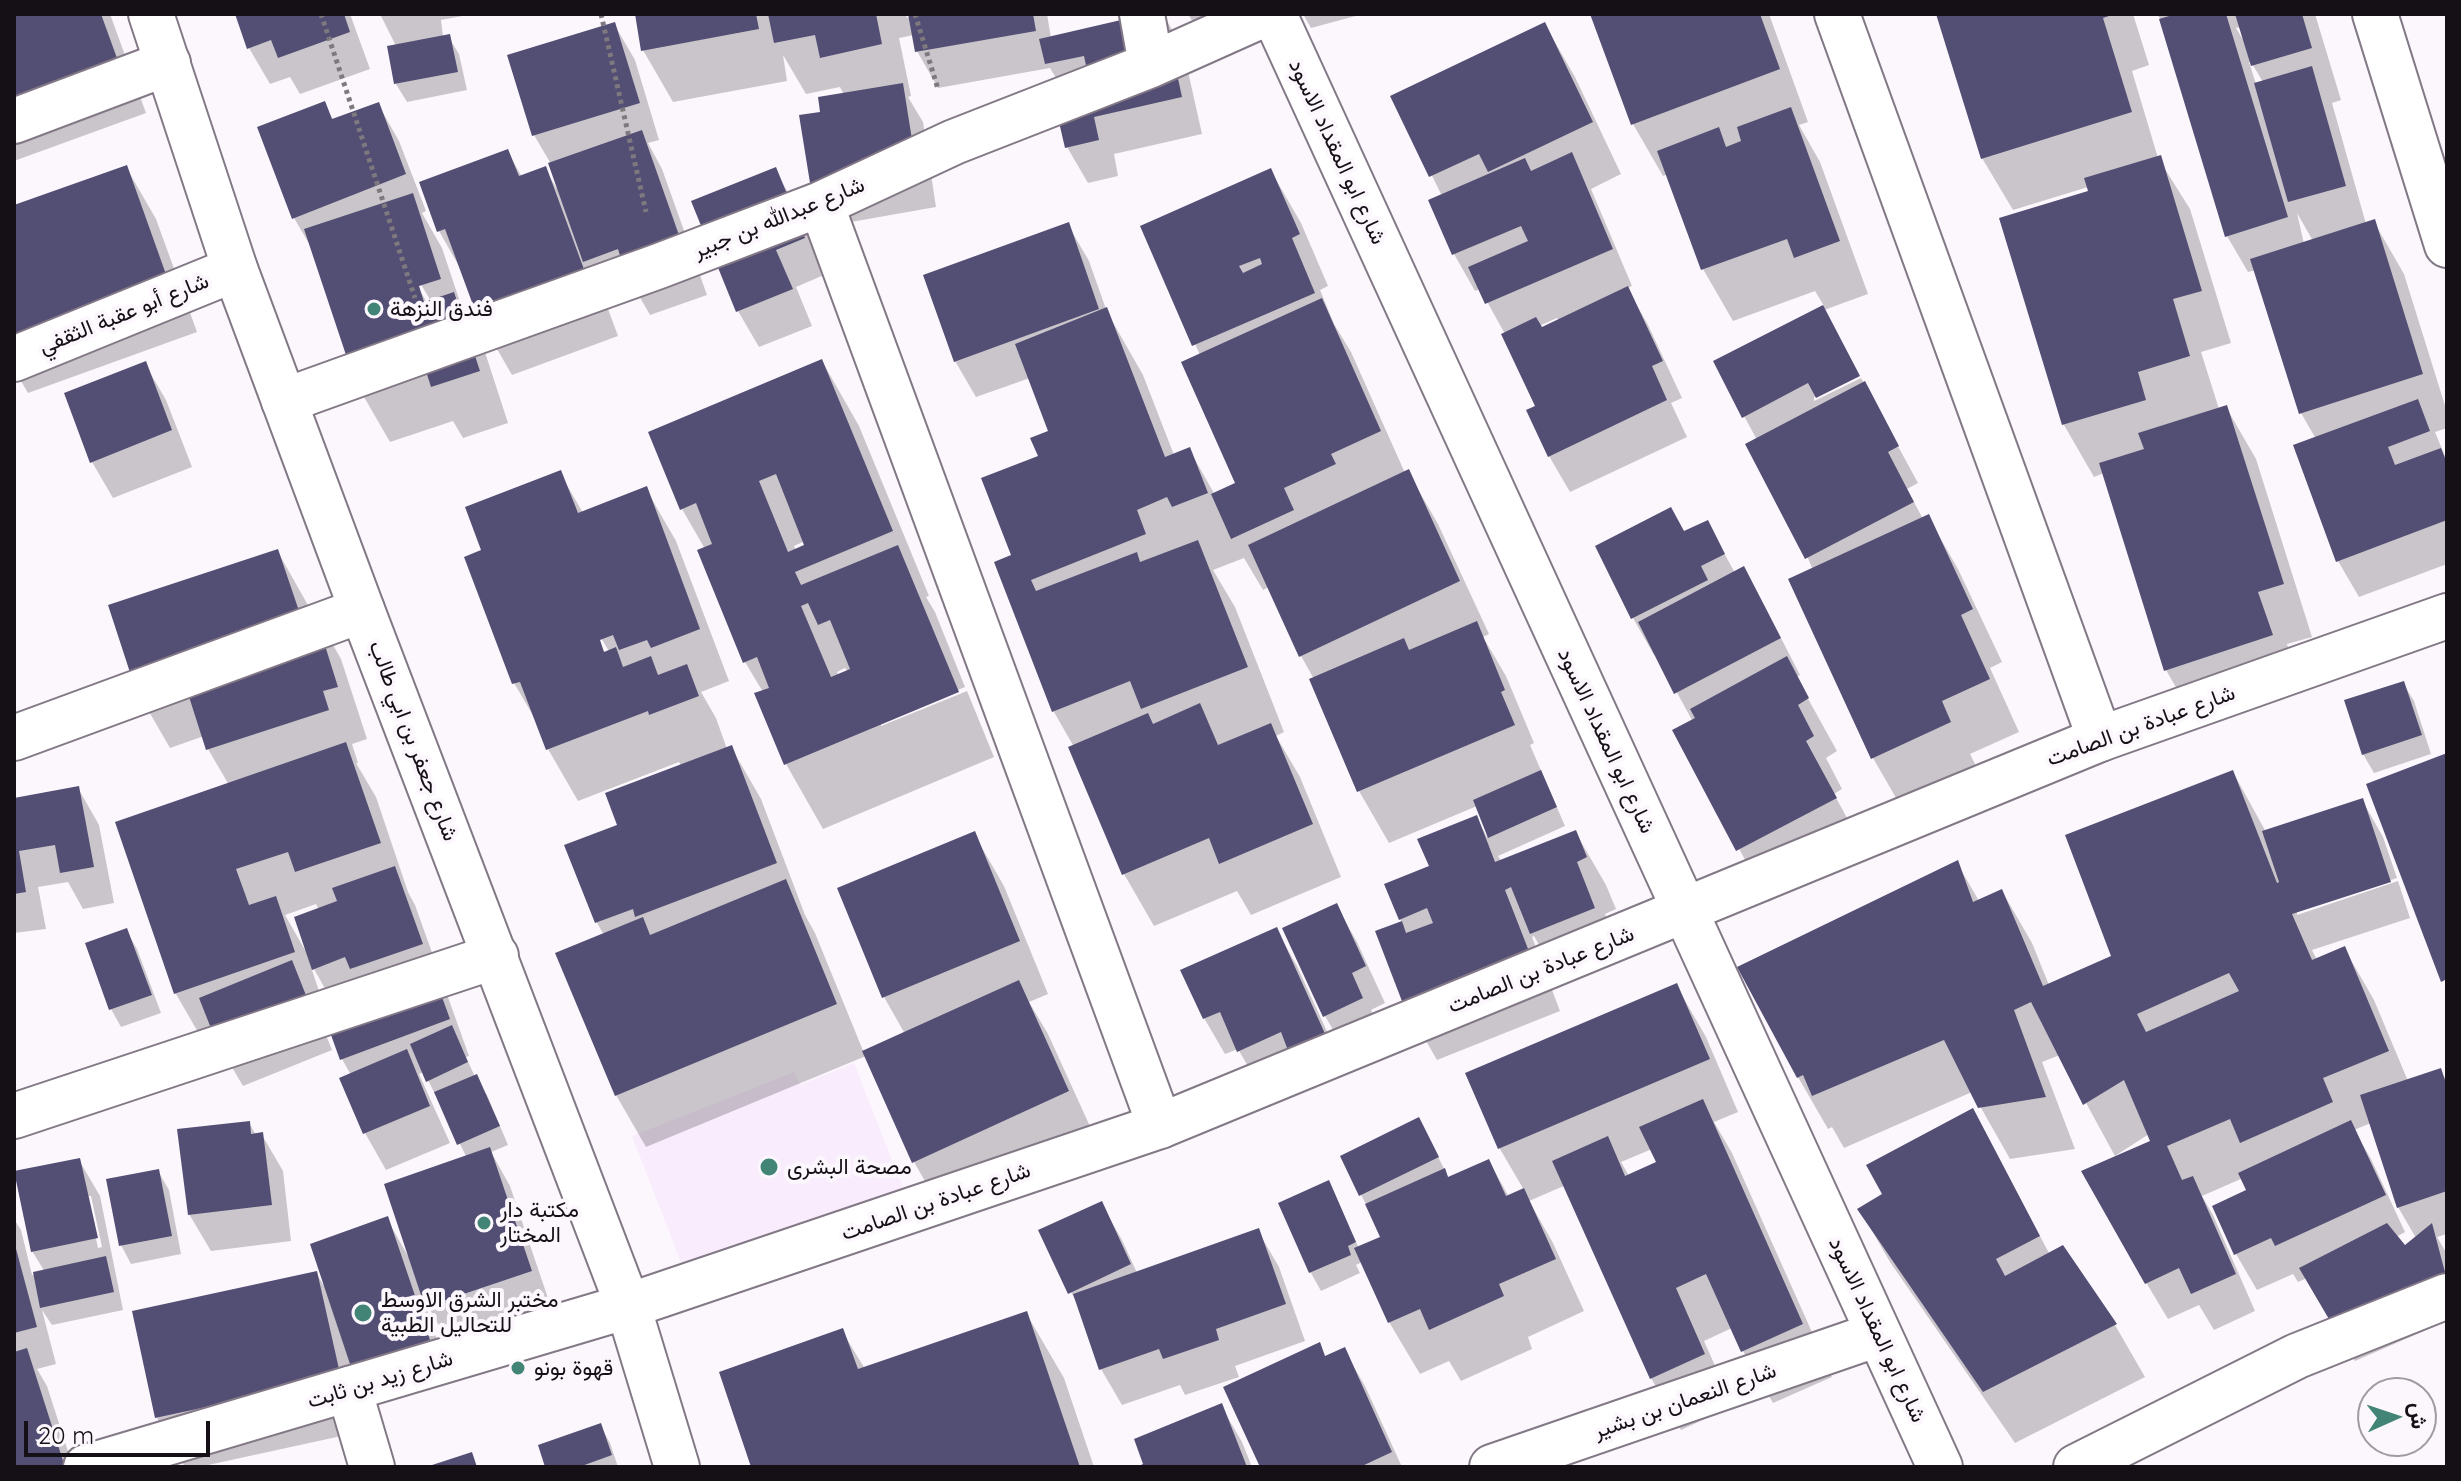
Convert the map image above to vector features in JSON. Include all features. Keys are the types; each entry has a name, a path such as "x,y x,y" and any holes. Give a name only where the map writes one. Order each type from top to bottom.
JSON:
{"street":[{"name":"شارع جعفر بن ابي طالب","path":"151,14 235,269 628,1306 677,1467"},
{"path":"1142,14 1151,65"},
{"name":"شارع عبدالله بن جبير","path":"284,401 659,266 821,204 954,142 1151,65 1265,14"},
{"name":"شارع ابو المقداد الاسود","path":"1274,14 1940,1467"},
{"path":"1837,14 2100,739"},
{"path":"2375,14 2447,245"},
{"path":"14,121 168,63"},
{"path":"821,204 1160,1126"},
{"name":"شارع أبو عقبة الثقفي","path":"14,359 235,269"},
{"path":"14,738 362,610"},
{"name":"شارع عبادة بن الصامت","path":"628,1306 1160,1126 2100,739 2447,616"},
{"path":"14,1116 496,956"},
{"path":"2076,1467 2297,1356 2447,1296"},
{"name":"شارع زيد بن ثابت","path":"96,1466 628,1306"},
{"name":"شارع النعمان بن بشير","path":"1492,1467 1878,1334"},
{"path":"349,1389 372,1467"}],"path":[{"path":"321,14 431,346"},
{"path":"601,14 659,266"},
{"path":"915,14 954,142"}],"shaded area":[{"name":"مصحة البشرى","path":"854,1063 907,1198 689,1283 632,1136 794,1072 800,1085"}],"building":[{"path":"14,14 101,14 118,61 14,98"},
{"path":"235,14 344,14 350,32 278,58 271,40 247,49"},
{"path":"635,14 756,14 759,29 641,51"},
{"path":"768,14 876,14 882,44 820,58 815,35 774,43"},
{"path":"908,14 1033,14 1036,31 915,52"},
{"path":"1147,14 1164,14 1182,97 1094,117 1099,140 1065,148 1050,83 1088,75 1084,56 1045,64 1039,39"},
{"path":"1590,14 1760,14 1780,69 1631,125"},
{"path":"1936,14 2115,14 2103,18 2132,112 1981,159"},
{"path":"2176,14 2226,14 2288,217 2225,237 2159,19"},
{"path":"2235,14 2302,14 2312,48 2251,66"},
{"path":"615,22 640,103 532,136 507,55"},
{"path":"1545,22 1593,122 1488,172 1479,154 1429,177 1390,96"},
{"path":"450,34 458,72 394,84 387,46"},
{"path":"2312,66 2346,186 2288,202 2254,83"},
{"path":"903,83 917,171 811,189 799,115 820,112 818,97"},
{"path":"325,101 332,119 379,102 406,174 292,219 257,127"},
{"path":"1791,107 1840,241 1794,258 1787,239 1701,270 1657,151 1719,127 1726,147 1741,141 1737,127"},
{"path":"642,130 687,258 627,279 618,249 583,262 548,163"},
{"path":"508,149 519,176 546,166 589,283 480,324 445,229 437,232 419,182"},
{"path":"1572,152 1613,249 1485,304 1468,267 1528,241 1521,226 1452,255 1428,200 1525,158 1531,171"},
{"path":"2161,155 2202,291 2173,299 2190,356 2138,372 2146,400 2062,425 1999,218 2088,191 2084,178"},
{"path":"127,165 168,280 14,336 14,205"},
{"path":"776,167 805,238 776,250 793,289 736,312 691,201"},
{"path":"1271,168 1300,234 1292,238 1315,293 1192,346 1140,226","holes":["1260,258 1262,264 1243,273 1239,266"]},
{"path":"413,193 441,279 419,286 424,302 454,292 480,371 431,387 425,368 358,391 304,229"},
{"path":"2375,219 2423,374 2299,414 2250,259"},
{"path":"1069,222 1099,309 954,362 923,275"},
{"path":"1628,286 1663,361 1652,366 1667,400 1548,457 1526,410 1535,406 1501,334 1536,317 1542,327"},
{"path":"1322,298 1381,431 1331,454 1336,464 1284,488 1294,510 1231,539 1211,494 1235,483 1181,362"},
{"path":"1823,305 1860,376 1816,398 1808,383 1742,418 1713,361"},
{"path":"1107,307 1165,457 1190,447 1208,493 1172,507 1167,497 1137,510 1146,534 1031,580 1036,591 1137,552 1140,562 1198,540 1248,667 1141,709 1130,681 1052,712 994,562 1011,555 981,478 1038,456 1030,438 1048,431 1015,344"},
{"path":"822,359 893,531 795,572 801,585 898,545 959,692 784,765 754,693 769,688 757,657 743,663 697,550 712,544 696,503 680,510 648,432","holes":["776,474 804,545 788,552 759,481","808,603 818,625 830,620 850,669 831,677 801,606"]},
{"path":"146,361 172,430 90,463 64,393"},
{"path":"1865,381 1899,446 1888,452 1914,502 1805,559 1745,444"},
{"path":"2418,399 2430,431 2388,447 2395,465 2441,448 2447,463 2447,520 2336,562 2293,445"},
{"path":"2227,405 2284,584 2258,592 2273,635 2164,671 2099,463 2144,449 2138,433"},
{"path":"1409,469 1460,581 1299,657 1248,545"},
{"path":"561,470 578,513 647,486 700,629 651,648 647,640 619,650 613,635 600,640 604,652 616,647 623,667 651,656 658,675 687,664 699,696 649,715 648,711 546,750 520,682 512,684 464,557 481,550 465,507"},
{"path":"1671,507 1684,531 1708,520 1725,554 1701,566 1708,580 1631,619 1595,546"},
{"path":"1929,514 1973,609 1961,615 1990,679 1942,701 1951,722 1871,759 1788,579"},
{"path":"278,549 298,608 312,604 338,687 323,691 329,710 206,750 184,681 138,697 108,605"},
{"path":"1744,566 1781,638 1674,694 1638,622"},
{"path":"1477,621 1505,690 1501,692 1515,725 1357,792 1309,679 1404,638 1409,650"},
{"path":"1787,656 1809,698 1798,705 1814,736 1806,741 1837,798 1736,851 1672,730 1695,718 1690,709"},
{"path":"2404,681 2422,735 2362,755 2344,700"},
{"path":"1200,703 1218,745 1271,723 1313,824 1219,864 1209,838 1122,875 1068,747 1148,713 1153,724"},
{"path":"346,742 381,843 295,872 288,852 236,869 249,905 276,896 295,952 174,994 115,822"},
{"path":"732,745 777,863 635,917 633,909 595,923 564,845 617,825 605,793"},
{"path":"2447,753 2447,979 2441,982 2366,784"},
{"path":"1541,770 1557,807 1488,838 1473,800"},
{"path":"2233,770 2277,883 2262,831 2363,798 2391,882 2292,914 2312,960 2345,946 2389,1051 2323,1078 2333,1102 2240,1143 2230,1119 2167,1146 2182,1180 2193,1176 2236,1274 2191,1294 2179,1268 2145,1284 2081,1171 2150,1141 2124,1080 2083,1105 2031,1002 2014,1010 2046,1097 1978,1108 1944,1040 1812,1096 1803,1075 1797,1078 1737,967 1958,860 1973,902 2002,889 2043,986 2111,956 2065,835","holes":["2229,973 2239,991 2146,1032 2137,1014"]},
{"path":"79,786 94,867 60,873 55,845 19,851 26,892 14,894 14,798"},
{"path":"1477,815 1495,862 1576,830 1587,857 1577,862 1595,908 1530,934 1511,887 1505,890 1532,959 1405,1009 1375,931 1402,921 1406,933 1433,923 1427,908 1399,920 1384,884 1429,866 1417,839"},
{"path":"975,831 1020,941 882,998 837,888"},
{"path":"395,866 423,944 350,969 345,957 312,970 294,917 337,901 332,888"},
{"path":"786,879 837,1004 615,1096 555,953 643,917 650,935"},
{"path":"1337,903 1366,966 1352,973 1363,998 1323,1017 1282,928"},
{"path":"1277,927 1326,1036 1289,1053 1281,1032 1237,1052 1220,1012 1203,1019 1180,970"},
{"path":"127,928 152,995 109,1010 85,943"},
{"path":"427,956 450,1019 340,1060 317,996"},
{"path":"292,960 313,1013 220,1051 199,998"},
{"path":"1019,980 1069,1091 912,1163 862,1051"},
{"path":"1677,983 1710,1059 1498,1149 1465,1073"},
{"path":"452,1025 468,1062 426,1082 410,1044"},
{"path":"407,1049 430,1106 363,1134 339,1078"},
{"path":"2441,1068 2447,1086 2447,1191 2397,1208 2360,1095"},
{"path":"477,1074 500,1126 457,1145 434,1092"},
{"path":"1703,1099 1803,1324 1741,1352 1706,1274 1676,1288 1705,1354 1650,1379 1552,1161 1608,1136 1625,1176 1656,1162 1639,1127"},
{"path":"1973,1108 2040,1236 1996,1259 2005,1276 2063,1245 2117,1324 1983,1392 1857,1209 1882,1194 1866,1165"},
{"path":"1419,1117 1439,1157 1359,1196 1340,1156"},
{"path":"2351,1120 2386,1195 2275,1246 2271,1238 2234,1255 2212,1206 2246,1190 2238,1173"},
{"path":"250,1121 251,1134 263,1132 272,1205 188,1215 177,1129"},
{"path":"490,1147 532,1271 425,1307 384,1184"},
{"path":"80,1158 98,1238 31,1252 14,1171"},
{"path":"1489,1159 1506,1196 1524,1188 1556,1259 1499,1284 1504,1296 1429,1330 1420,1309 1388,1323 1354,1248 1380,1237 1365,1204 1445,1168 1448,1177"},
{"path":"159,1169 172,1236 119,1246 106,1179"},
{"path":"1329,1180 1356,1242 1348,1246 1351,1255 1309,1273 1278,1203"},
{"path":"1102,1201 1131,1264 1068,1294 1038,1230"},
{"path":"388,1216 430,1340 351,1367 310,1244"},
{"path":"2387,1223 2405,1245 2432,1223 2446,1276 2333,1326 2299,1268"},
{"path":"1259,1228 1286,1304 1216,1329 1219,1340 1163,1359 1159,1349 1099,1370 1073,1294"},
{"path":"14,1246 37,1327 14,1333"},
{"path":"106,1256 114,1292 40,1308 33,1272"},
{"path":"317,1271 341,1378 155,1418 132,1311"},
{"path":"1027,1311 1080,1467 751,1467 719,1372 843,1328 858,1369"},
{"path":"1320,1342 1325,1356 1345,1347 1392,1452 1360,1467 1260,1467 1223,1387"},
{"path":"27,1348 65,1467 14,1467 14,1352"},
{"path":"1222,1403 1247,1467 1137,1467 1143,1464 1134,1439"},
{"path":"601,1423 612,1455 579,1467 545,1467 538,1445"},
{"path":"472,1452 477,1467 429,1467 429,1466"}],"place":[{"name":"فندق النزهة","path":"374,309"},
{"name":"مصحة البشرى","path":"769,1167"},
{"name":"مكتبة دار المختار","path":"484,1223"},
{"name":"مختبر الشرق الاوسط للتحاليل الطبية","path":"363,1313"},
{"name":"قهوة بونو","path":"518,1368"}]}
